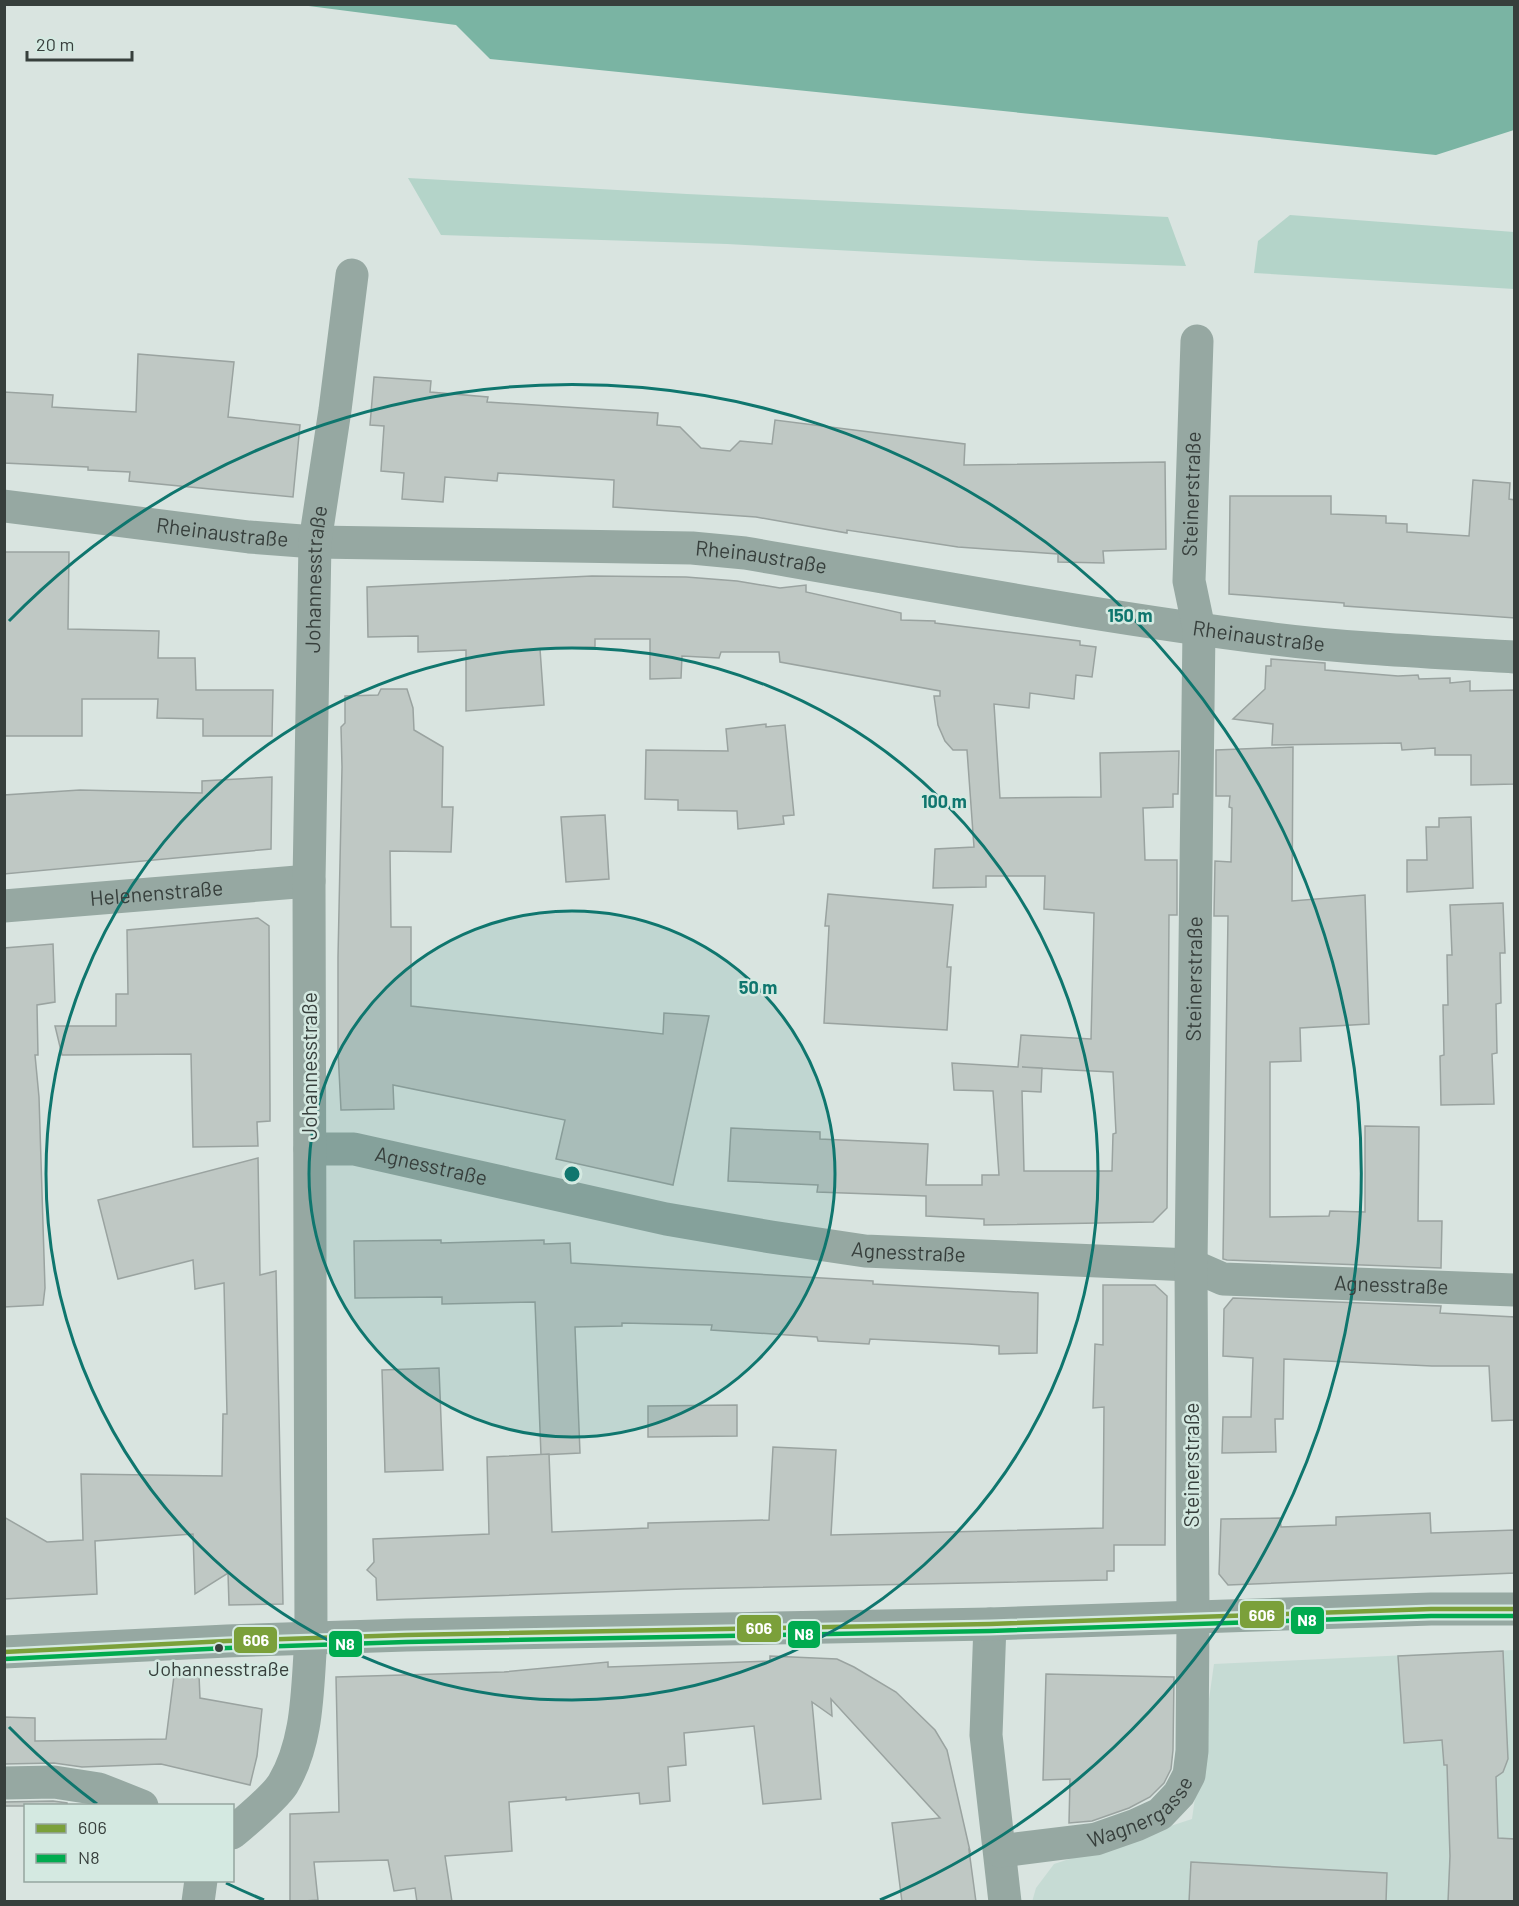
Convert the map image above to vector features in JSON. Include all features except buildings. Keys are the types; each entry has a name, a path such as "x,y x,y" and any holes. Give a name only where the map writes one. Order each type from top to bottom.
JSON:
{"street":[{"name":"Johannesstraße","path":"234,1831 282,1786 292,1765 304,1728 311,1639 309,880 315,542 352,275"},
{"name":"Steinerstraße","path":"1193,1618 1191,1265 1199,629 1190,581 1197,341"},
{"name":"Rheinaustraße","path":"4,506 249,537 315,542 692,548 745,553 1199,629 1338,646 1515,657"},
{"name":"Helenenstraße","path":"4,906 309,880"},
{"name":"Agnesstraße","path":"310,1149 354,1149 676,1221 771,1238 865,1251 1191,1265 1223,1279 1515,1290"},
{"path":"4,1652 216,1641 653,1629 990,1624 1431,1609 1515,1609"},
{"name":"Wagnergasse","path":"1000,1851 1096,1839 1160,1814 1179,1794 1189,1775 1192,1751 1193,1618"},
{"path":"990,1624 986,1735 1005,1902"},
{"path":"4,1783 54,1782 99,1789 137,1804"},
{"path":"198,1902 201,1882"}],"shaded area":[{"path":"301,5 1514,5 1514,130 1436,155 490,59 456,25"},
{"path":"408,178 1168,217 1186,266 1039,261 727,244 441,235"},
{"path":"1290,215 1514,232 1514,289 1254,273 1258,241"},
{"path":"1514,1650 1514,1901 1032,1902 1036,1888 1054,1864 1192,1819 1214,1664"}],"transit line":[{"name":"606","path":"4,1652 406,1635 990,1624 1431,1609 1514,1609"},
{"name":"N8","path":"4,1659 406,1642 990,1631 1431,1616 1514,1616"}],"place":[{"name":"Johannesstraße","path":"219,1648"}]}
